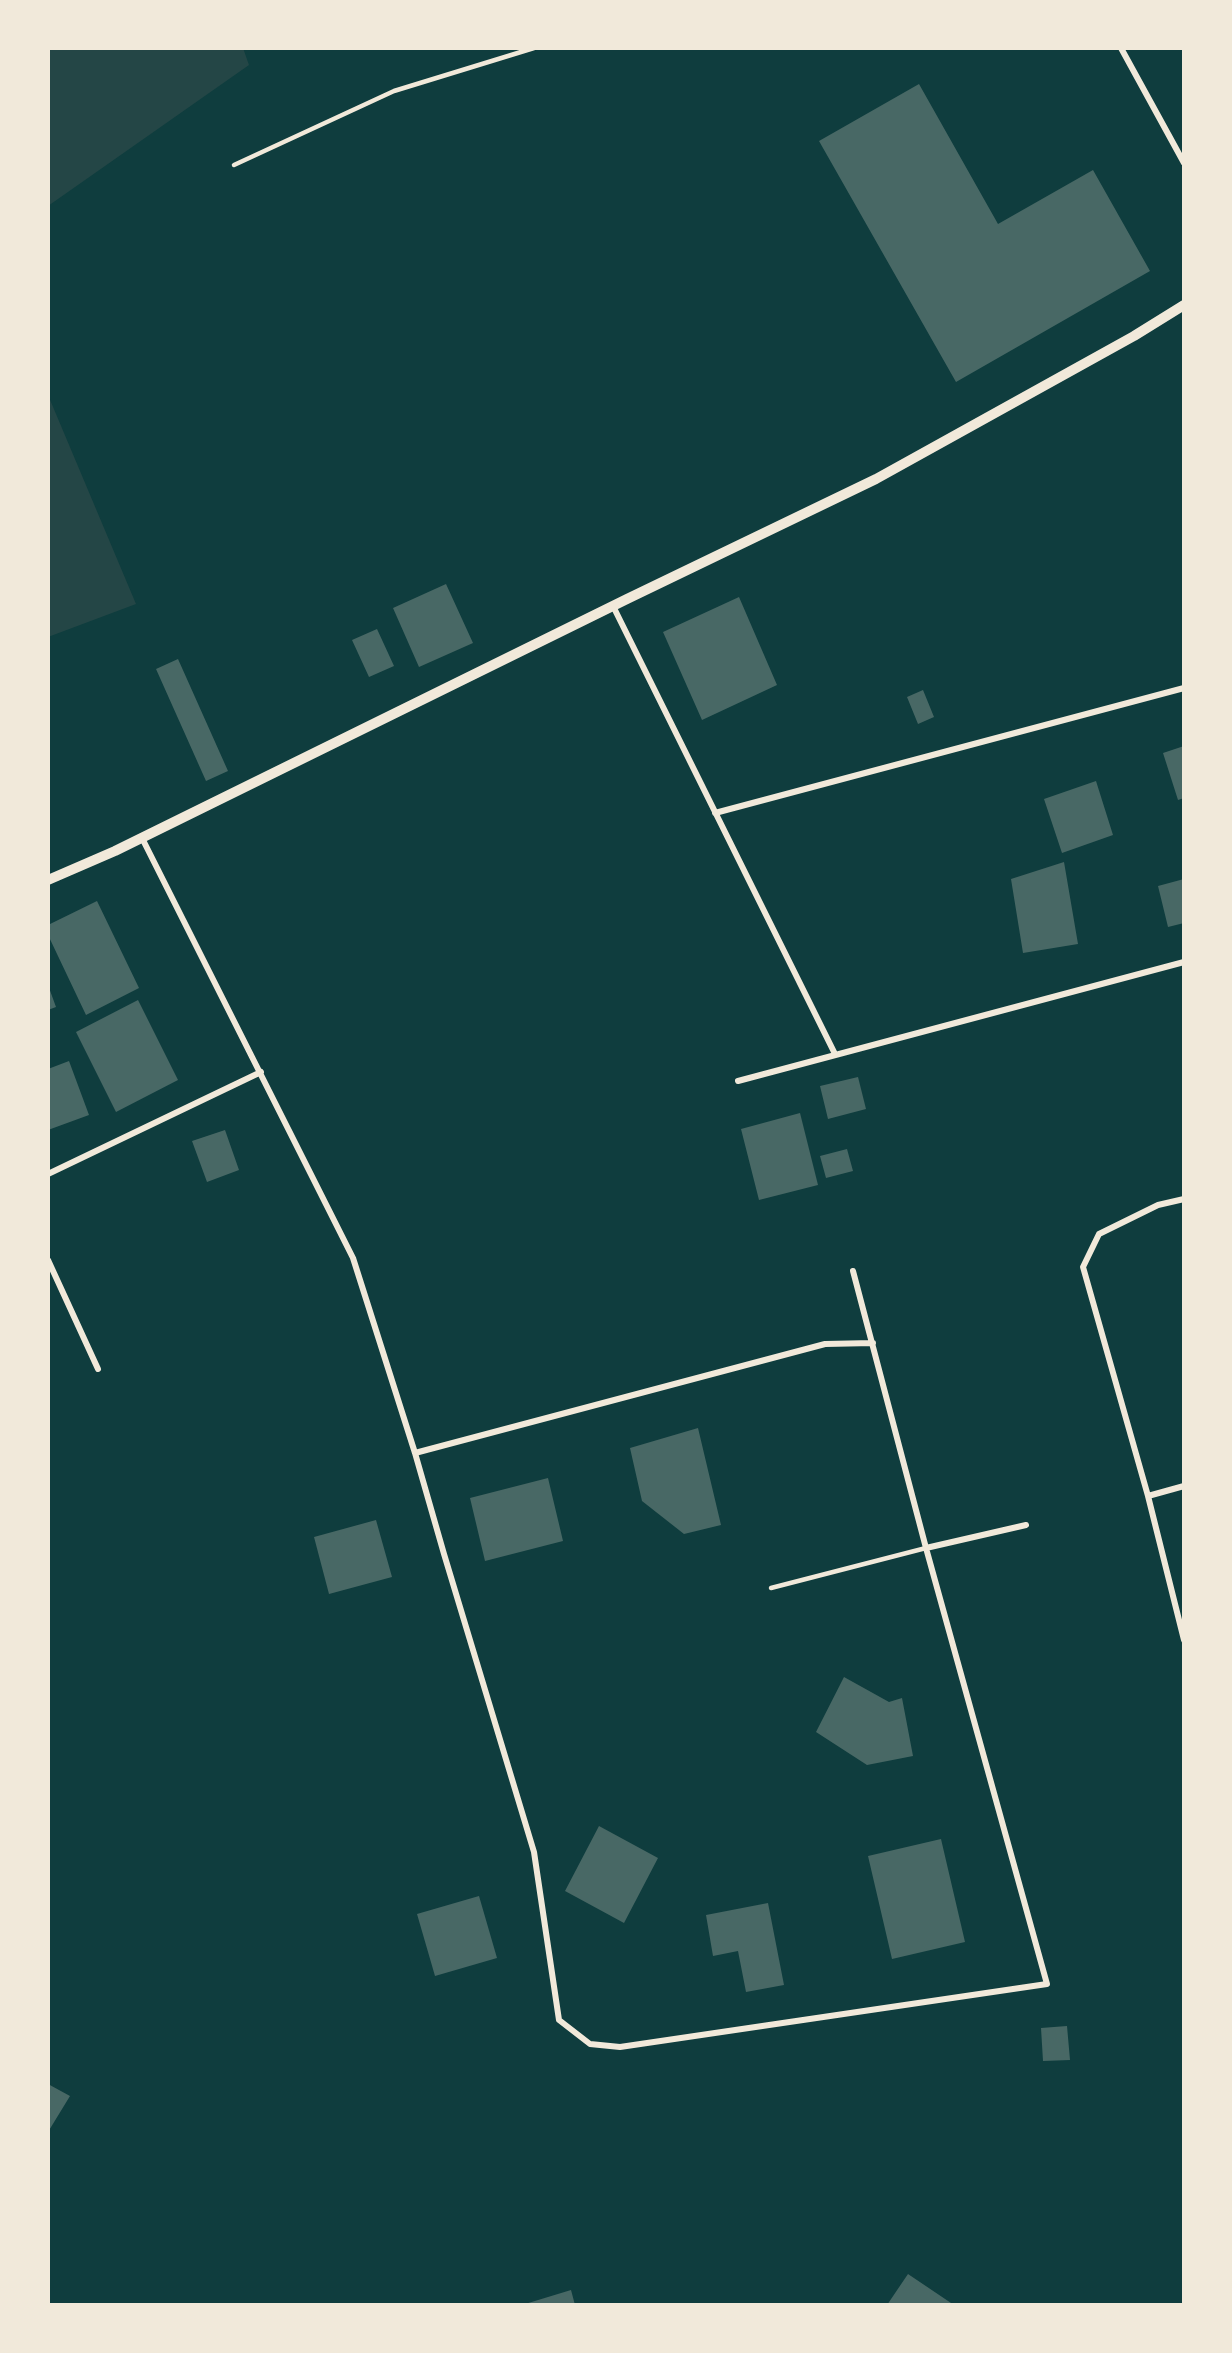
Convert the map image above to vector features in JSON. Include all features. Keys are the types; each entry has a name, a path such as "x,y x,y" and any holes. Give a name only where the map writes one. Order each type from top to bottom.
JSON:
{"street":[{"path":"1121,48 1184,163"},
{"path":"48,880 142,837 876,479 1134,336 1184,305"},
{"path":"613,606 836,1054"},
{"path":"715,813 1184,688"},
{"path":"142,837 353,1258 415,1453 534,1852 559,2020 590,2044 620,2047 1047,1984 926,1548 853,1271"},
{"path":"738,1082 1184,962"},
{"path":"48,1174 261,1072"},
{"path":"1184,1199 1158,1205 1099,1234 1083,1267 1148,1496 1184,1640"},
{"path":"48,1260 98,1370"},
{"path":"415,1453 825,1344 873,1343"},
{"path":"1148,1496 1184,1486"},
{"path":"926,1548 1026,1525"}],"lane":[{"path":"234,165 394,91 534,48"},
{"path":"771,1588 926,1548"}],"shaded area":[{"path":"48,48 243,48 249,65 48,206"},
{"path":"48,395 136,604 48,637"}],"building":[{"path":"919,84 998,224 1093,170 1150,271 956,382 819,141"},
{"path":"446,584 473,643 419,667 393,608"},
{"path":"739,597 777,685 702,720 663,632"},
{"path":"377,629 394,666 369,677 352,640"},
{"path":"178,659 228,771 206,781 156,669"},
{"path":"923,690 934,717 918,724 907,697"},
{"path":"1184,746 1184,798 1178,800 1163,753"},
{"path":"1096,781 1113,835 1062,853 1044,799"},
{"path":"1064,862 1078,944 1023,953 1011,879"},
{"path":"1184,879 1184,923 1168,927 1158,886"},
{"path":"97,901 139,988 86,1015 48,935 48,925"},
{"path":"48,985 56,1007 48,1010"},
{"path":"138,1000 178,1080 116,1112 76,1032"},
{"path":"69,1061 89,1115 48,1130 48,1069"},
{"path":"858,1077 866,1109 828,1119 820,1086"},
{"path":"800,1113 818,1185 759,1200 741,1129"},
{"path":"225,1130 239,1170 207,1182 192,1141"},
{"path":"847,1149 853,1171 826,1178 820,1156"},
{"path":"698,1428 721,1525 684,1534 642,1501 630,1448"},
{"path":"548,1478 563,1541 485,1561 470,1498"},
{"path":"376,1520 392,1577 329,1594 314,1537"},
{"path":"844,1677 889,1702 902,1698 913,1756 867,1765 816,1732"},
{"path":"599,1826 658,1858 624,1923 565,1891"},
{"path":"941,1839 965,1942 892,1959 868,1856"},
{"path":"479,1896 497,1958 435,1976 417,1914"},
{"path":"768,1903 784,1985 746,1992 738,1951 713,1956 706,1915"},
{"path":"1067,2026 1070,2060 1043,2061 1041,2028"},
{"path":"48,2084 70,2096 48,2132"},
{"path":"908,2274 954,2305 887,2305"},
{"path":"571,2290 575,2305 525,2305 525,2304"}]}
